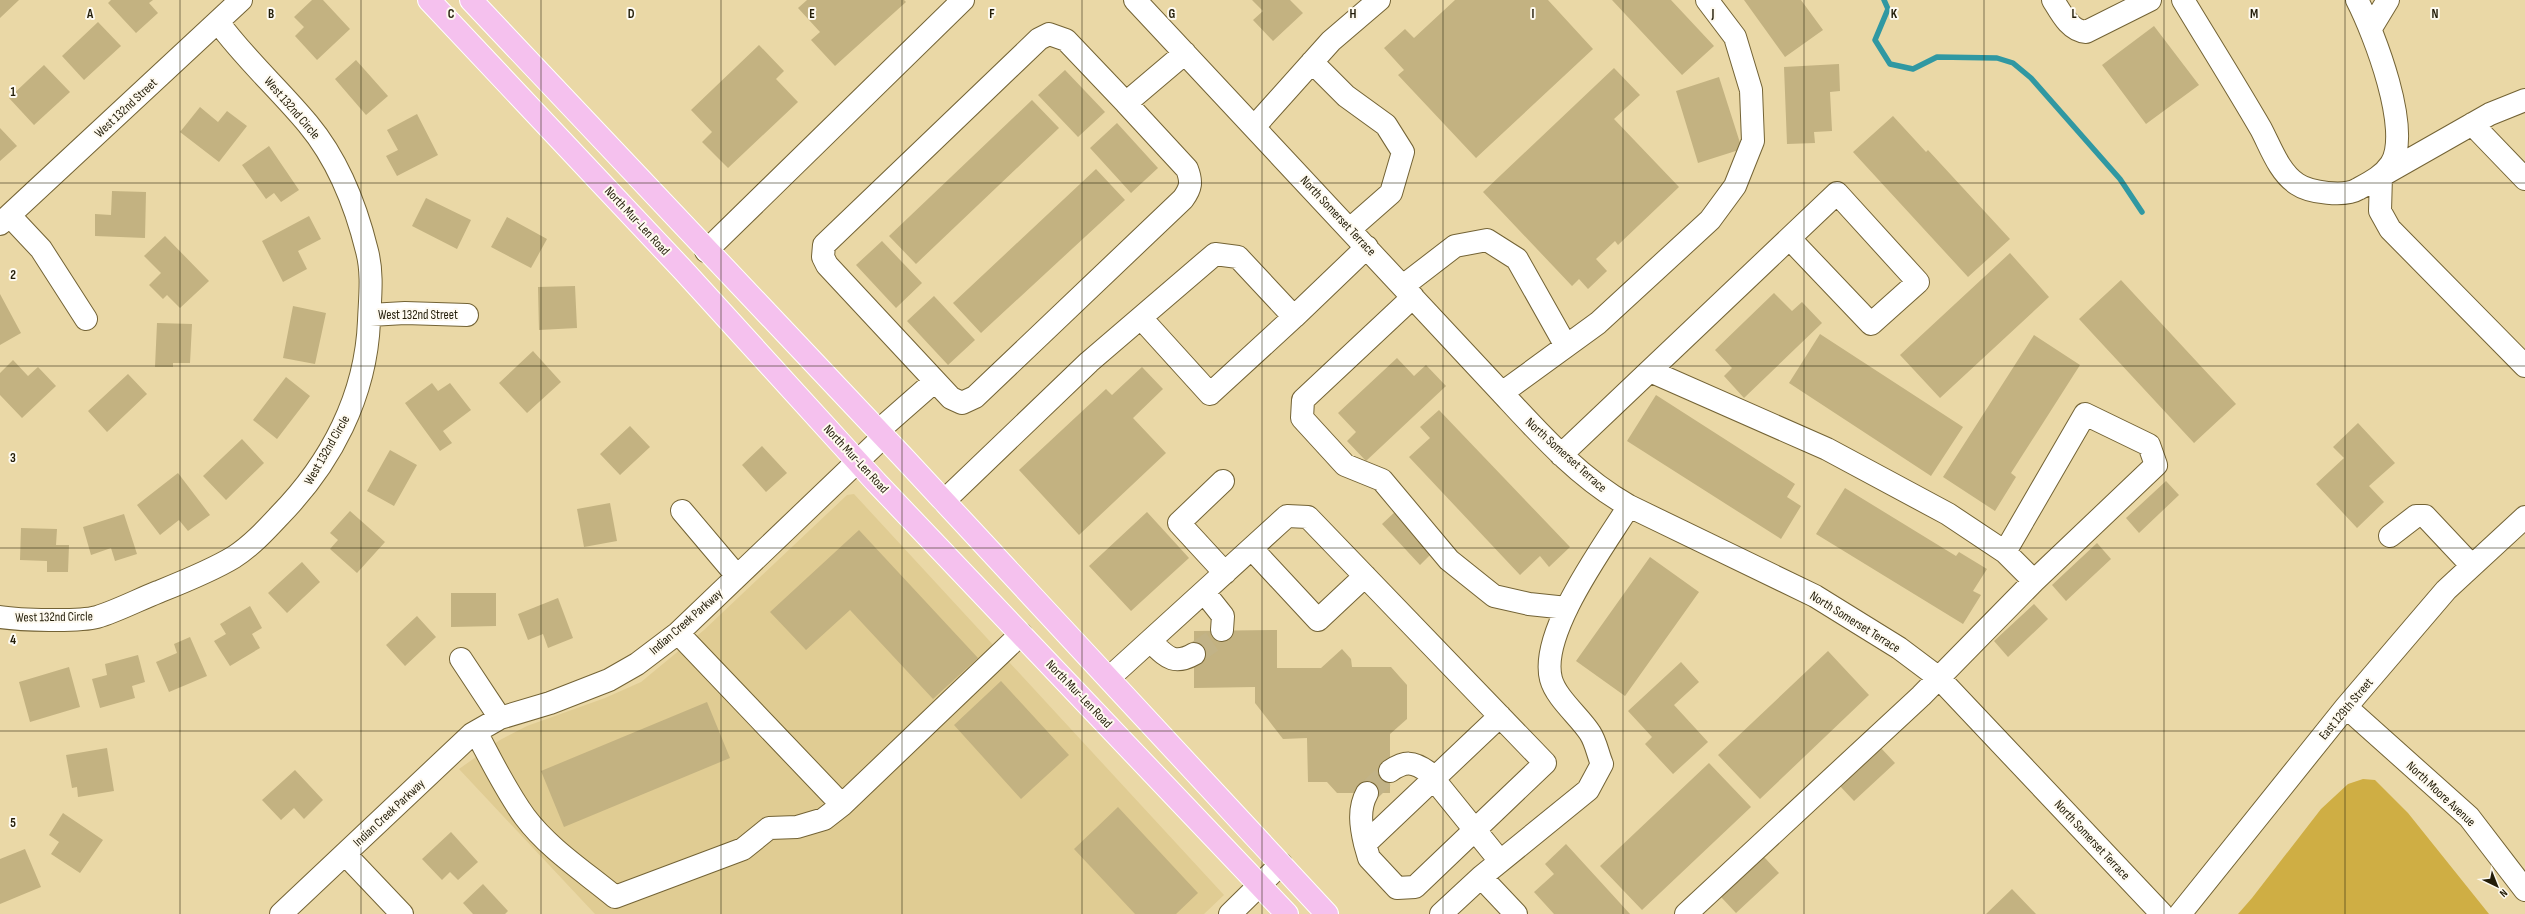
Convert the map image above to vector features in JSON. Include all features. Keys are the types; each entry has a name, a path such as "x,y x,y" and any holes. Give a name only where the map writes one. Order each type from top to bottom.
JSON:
{"main road":[{"name":"North Mur-Len Road","path":"429,0 684,271 857,461 1287,914"},
{"path":"471,0 706,251 944,501 1327,914"}],"street":[{"name":"West 132nd Street","path":"86,318 41,248 5,220 241,0"},
{"path":"706,251 962,0"},
{"name":"North Somerset Terrace","path":"1135,0 1502,393 1561,454 1611,496 1815,596 1899,648 1939,678 2162,914"},
{"path":"1254,127 1331,41 1379,0"},
{"path":"1502,393 1598,323 1710,220 1735,186 1753,140 1751,90 1735,37 1707,0"},
{"path":"2054,0 2063,18 2079,32 2086,32 2150,0"},
{"path":"2183,0 2261,130 2279,165 2297,185 2323,194 2354,192 2490,114 2525,100"},
{"path":"2356,0 2371,28 2393,101 2398,146 2392,163 2381,176 2380,211 2390,229 2525,366"},
{"path":"2371,28 2388,0"},
{"name":"West 132nd Circle","path":"0,617 16,619 95,618 177,584 233,557 259,538 303,492 337,438 361,378 368,344 371,280 368,254 348,190 336,166 308,124 236,46 218,22"},
{"path":"1049,34 1066,40 1126,103 1187,169 1190,178 1190,189 1187,194 975,397 962,403 951,398 827,265 823,257 824,245 1039,39 1049,34"},
{"path":"1126,103 1185,53"},
{"path":"1312,62 1346,96 1386,125 1403,152 1391,193 1350,229"},
{"path":"2472,124 2525,179"},
{"path":"1561,454 1837,193 1918,282 1871,324 1790,238"},
{"path":"1566,346 1517,259 1487,240 1454,246 1303,400 1302,418 1345,465 1382,480 1449,560 1494,596 1529,604 1567,608"},
{"path":"1140,318 1210,394 1294,317 1367,247"},
{"path":"944,501 1089,362 1215,254 1238,257 1294,317"},
{"name":"West 132nd Street","path":"370,315 405,313 467,315"},
{"path":"1650,371 1827,449 1948,514 2005,552 2034,581"},
{"name":"Indian Creek Parkway","path":"282,914 476,732 500,718 550,702 609,680 637,664 678,633 857,461 881,434 935,381"},
{"path":"1686,914 1939,678 2034,581 2156,465 2149,445 2085,414 2005,552"},
{"path":"1223,481 1179,523 1225,573"},
{"path":"1441,914 1480,877 1588,790 1602,764 1591,734 1564,701 1551,680 1550,649 1561,618 1629,506"},
{"path":"682,511 738,576"},
{"path":"1109,678 1151,642 1288,516 1308,517 1545,763 1414,887 1397,888 1369,858 1365,844 1361,816 1361,805 1367,793"},
{"path":"2390,536 2416,516 2425,516 2472,566"},
{"name":"East 129th Street","path":"2180,914 2346,707 2446,590 2525,516"},
{"path":"1252,549 1318,620 1365,576"},
{"path":"1204,592 1223,616 1222,630"},
{"path":"678,633 842,805"},
{"path":"476,732 506,787 526,818 558,851 615,897 743,849 769,828 797,827 824,819 842,805 1021,634"},
{"path":"1151,642 1172,659 1180,661 1194,654"},
{"path":"461,659 500,718"},
{"name":"North Moore Avenue","path":"2346,707 2469,817 2525,890"},
{"path":"1365,844 1500,716"},
{"path":"1390,771 1403,763 1412,762 1420,766 1434,779 1500,861"},
{"path":"345,854 402,914"},
{"path":"1230,914 1281,864"},
{"path":"1480,877 1516,914"}],"shaded area":[{"path":"854,494 1224,895 1204,914 595,914 459,769 500,740 527,726 605,698 641,682 704,630 847,495"},
{"path":"2363,779 2375,780 2408,813 2489,914 2238,914 2321,809 2348,784"}],"building":[{"path":"0,0 19,0 0,18"},
{"path":"111,0 153,0 149,3 158,13 136,33 108,3"},
{"path":"312,0 323,0 350,29 317,60 295,36 304,27 294,17"},
{"path":"807,0 904,0 906,2 835,66 811,40 820,32 798,8"},
{"path":"1252,0 1290,0 1303,13 1273,41 1253,20 1263,11"},
{"path":"1455,0 1548,0 1593,49 1476,158 1398,75 1404,70 1384,48 1405,29 1414,38"},
{"path":"1612,0 1671,0 1714,46 1682,75"},
{"path":"1744,0 1801,0 1823,30 1785,57"},
{"path":"98,22 121,46 84,80 62,56"},
{"path":"2154,26 2199,85 2146,124 2102,65"},
{"path":"759,45 784,71 776,79 798,102 728,168 702,142 712,132 691,110"},
{"path":"356,60 388,96 366,115 335,79"},
{"path":"1839,64 1840,91 1830,92 1832,131 1814,132 1815,143 1787,144 1784,67"},
{"path":"44,65 70,92 34,125 9,98"},
{"path":"1614,68 1640,95 1614,119 1679,187 1618,245 1615,241 1596,259 1607,271 1588,289 1579,279 1572,286 1483,192"},
{"path":"1065,70 1105,112 1078,137 1038,95"},
{"path":"1719,77 1742,149 1698,163 1676,91"},
{"path":"1032,100 1059,128 916,264 889,236"},
{"path":"200,107 218,122 227,111 247,126 219,162 180,132"},
{"path":"417,114 438,155 397,176 386,156 398,150 387,130"},
{"path":"1893,116 1926,152 1928,150 2010,239 1968,277 1853,152"},
{"path":"1117,123 1158,168 1131,193 1090,148"},
{"path":"0,128 17,146 0,161"},
{"path":"269,146 299,190 281,202 274,193 266,199 242,165"},
{"path":"1096,169 1125,200 981,333 953,303"},
{"path":"112,191 146,192 145,238 95,236 95,214 111,215"},
{"path":"426,198 471,220 457,249 412,226"},
{"path":"309,216 321,239 298,251 307,269 283,282 262,241"},
{"path":"507,217 547,239 531,268 491,247"},
{"path":"165,236 209,281 180,308 167,295 163,299 149,285 161,273 144,256"},
{"path":"882,241 922,283 896,308 856,265"},
{"path":"2010,253 2049,297 1940,398 1900,355"},
{"path":"2121,280 2236,404 2194,443 2079,319"},
{"path":"575,286 577,328 539,330 538,287"},
{"path":"1774,293 1792,311 1802,302 1822,323 1744,398 1724,376 1732,368 1715,350"},
{"path":"0,294 21,333 0,345"},
{"path":"934,296 975,340 948,365 907,321"},
{"path":"293,306 326,313 315,364 283,358"},
{"path":"157,323 192,324 190,363 173,363 173,367 155,367"},
{"path":"1820,334 1963,427 1931,476 1789,383"},
{"path":"2034,335 2080,365 2011,473 2016,477 1995,511 1943,477"},
{"path":"533,351 561,382 527,413 499,383"},
{"path":"1397,358 1414,376 1426,365 1446,386 1366,461 1347,441 1356,432 1338,413"},
{"path":"13,360 28,376 38,367 56,386 22,418 0,395 0,373"},
{"path":"1142,367 1163,389 1133,418 1166,453 1079,535 1019,470 1106,389 1112,395"},
{"path":"128,374 147,394 107,432 88,411"},
{"path":"286,377 310,396 277,439 253,420"},
{"path":"432,383 438,391 450,383 471,410 443,431 452,443 440,451 405,403"},
{"path":"1656,395 1795,484 1787,497 1801,506 1781,539 1627,441"},
{"path":"1439,410 1570,547 1549,567 1540,556 1520,575 1409,457 1430,438 1420,427"},
{"path":"2358,423 2395,463 2369,486 2384,502 2357,528 2316,484 2344,458 2333,447"},
{"path":"630,426 650,447 620,475 600,454"},
{"path":"242,439 264,463 226,500 203,476"},
{"path":"762,446 787,473 766,492 742,465"},
{"path":"390,450 417,465 394,506 367,491"},
{"path":"178,473 210,515 188,531 179,520 160,535 137,505"},
{"path":"2166,481 2179,495 2139,533 2126,518"},
{"path":"1845,488 1956,556 1959,552 1987,569 1973,591 1981,595 1963,624 1816,534"},
{"path":"610,503 617,541 584,547 577,509"},
{"path":"350,511 385,542 357,573 330,549 338,540 330,533"},
{"path":"1396,511 1434,551 1420,565 1382,524"},
{"path":"1147,512 1189,558 1131,611 1089,566"},
{"path":"124,514 137,554 115,561 111,548 91,555 83,527"},
{"path":"21,528 57,529 56,545 69,545 68,572 47,572 47,561 20,560"},
{"path":"859,530 978,658 933,699 850,610 806,650 770,612"},
{"path":"2097,543 2111,559 2066,601 2052,585"},
{"path":"1650,557 1699,592 1625,696 1576,661"},
{"path":"302,562 320,582 287,613 268,593"},
{"path":"451,593 496,593 496,626 451,627"},
{"path":"558,598 573,638 548,648 543,634 528,640 518,614"},
{"path":"2034,604 2048,619 2008,657 1994,641"},
{"path":"250,606 262,628 252,634 260,648 230,666 214,641 226,634 220,624"},
{"path":"417,616 436,637 405,666 386,645"},
{"path":"1277,630 1277,668 1321,668 1342,649 1351,659 1352,667 1391,667 1407,685 1407,719 1390,734 1390,793 1337,793 1327,782 1308,782 1307,738 1283,739 1255,703 1255,687 1194,688 1194,631"},
{"path":"190,637 207,676 169,692 156,662 177,653 174,644"},
{"path":"1828,651 1869,695 1760,799 1718,755"},
{"path":"138,655 145,682 132,686 135,698 100,708 92,679 107,675 105,664"},
{"path":"1681,662 1699,682 1674,705 1708,742 1673,774 1645,744 1652,737 1628,711"},
{"path":"69,667 80,707 30,722 19,682"},
{"path":"1001,681 1069,755 1021,799 954,725"},
{"path":"707,702 730,758 564,827 541,771"},
{"path":"1880,747 1895,763 1854,801 1839,785"},
{"path":"107,748 114,791 78,797 77,787 72,788 66,755"},
{"path":"1709,763 1751,807 1642,910 1600,866"},
{"path":"295,770 323,800 304,819 294,808 281,820 262,800"},
{"path":"1118,807 1198,893 1176,914 1135,914 1074,849"},
{"path":"63,813 103,840 80,873 51,854 59,842 49,835"},
{"path":"451,832 478,862 458,880 450,872 442,880 422,859"},
{"path":"1566,844 1630,914 1554,914 1534,892 1554,874 1545,864"},
{"path":"25,849 41,887 0,904 0,859"},
{"path":"1764,857 1779,873 1736,913 1721,897"},
{"path":"483,884 508,911 505,914 473,914 463,903"},
{"path":"2012,889 2036,914 1986,914"}],"waterway":[{"path":"1884,0 1888,9 1875,40 1890,64 1913,69 1937,57 1997,58 2013,63 2031,78 2120,179 2142,212"}],"tunnel":[{"path":"1194,654 1217,638 1222,630"},
{"path":"1367,793 1390,771"}]}
